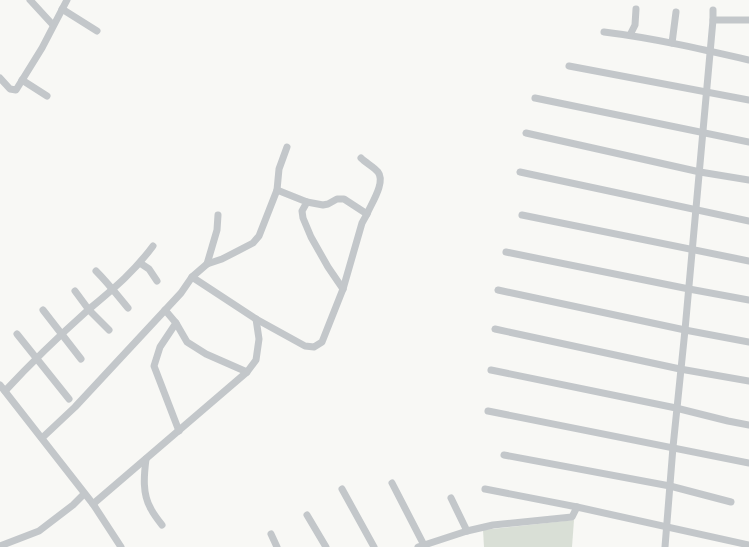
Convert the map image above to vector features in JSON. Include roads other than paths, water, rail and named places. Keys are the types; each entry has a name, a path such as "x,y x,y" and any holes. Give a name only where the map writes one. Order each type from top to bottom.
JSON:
{"street":[{"path":"30,0 53,25"},
{"path":"0,78 10,89 16,90 42,48 67,0"},
{"path":"62,9 97,31"},
{"path":"630,35 635,25 636,9"},
{"path":"665,547 676,408 700,172 713,10"},
{"path":"672,43 676,12"},
{"path":"713,20 749,20"},
{"path":"604,32 672,43 749,60"},
{"path":"569,66 749,100"},
{"path":"22,80 47,96"},
{"path":"535,98 749,142"},
{"path":"526,133 700,172 749,180"},
{"path":"42,438 75,407 165,310 181,292 192,276 207,264 222,259 253,243 259,236 277,190 279,169 287,147"},
{"path":"192,276 256,319 305,346 314,347 322,342 343,289 362,223 381,183 381,177 378,172 361,158"},
{"path":"520,172 749,221"},
{"path":"277,190 307,202 323,205 337,199 344,199 367,214"},
{"path":"307,202 302,211 302,218 328,267 343,289"},
{"path":"207,264 218,230 218,215"},
{"path":"522,215 749,261"},
{"path":"121,547 93,504 2,388 113,290 140,263 153,246"},
{"path":"506,252 749,300"},
{"path":"140,263 149,269 157,282"},
{"path":"96,271 108,282 128,308"},
{"path":"498,290 685,330 749,342"},
{"path":"75,291 89,310 110,330"},
{"path":"44,310 81,359"},
{"path":"165,310 176,323 188,342 206,354 247,372"},
{"path":"93,504 247,372 256,360 259,339 256,319"},
{"path":"176,323 160,347 154,366 179,431"},
{"path":"495,329 680,369 749,381"},
{"path":"17,334 69,399"},
{"path":"491,370 676,408 749,425"},
{"path":"488,411 749,463"},
{"path":"504,455 670,486 731,502"},
{"path":"146,459 144,479 145,491 150,509 162,525"},
{"path":"392,483 422,546 467,531 493,525 572,517 577,507"},
{"path":"342,489 374,547"},
{"path":"485,489 577,507 749,545"},
{"path":"0,546 39,531 73,505 84,494"},
{"path":"451,498 467,531"},
{"path":"307,515 326,547"},
{"path":"271,534 277,547"}]}
